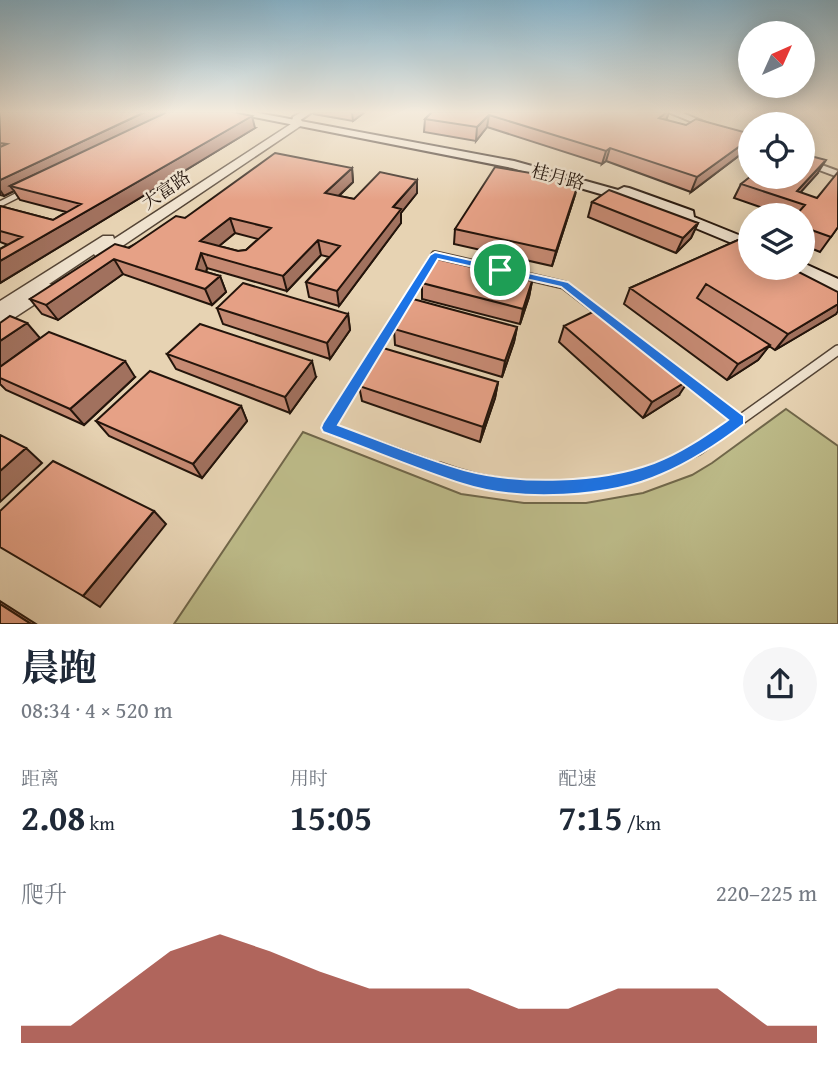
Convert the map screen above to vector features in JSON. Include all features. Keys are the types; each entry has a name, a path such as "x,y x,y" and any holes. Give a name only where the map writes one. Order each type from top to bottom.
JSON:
{"main road":[{"name":"桂月路","path":"389,141 553,175 668,212 738,241"},
{"name":"桂月路","path":"418,141 560,172 650,200 738,234"},
{"path":"815,267 838,278"},
{"path":"815,275 838,286"}],"street":[{"name":"大富路","path":"0,321 265,141"},
{"name":"大富路","path":"0,308 258,146"},
{"path":"815,165 838,174"}],"lane":[{"path":"0,204 24,192"},
{"path":"608,319 564,285 435,255 328,428 465,478 551,487 607,482 656,470 698,450 838,350"},
{"path":"674,369 739,420"}],"shaded area":[{"path":"786,409 838,446 838,624 174,624 303,432 461,494 524,503 586,503 643,493 692,475"}],"building":[{"path":"83,141 0,180 0,147 7,144 0,143"},
{"path":"105,141 208,141 0,261 0,249 22,237 0,231 0,206 53,220 81,204 10,186"},
{"path":"574,141 738,141 738,147 697,177 610,148 606,151"},
{"path":"275,153 352,168 325,193 354,199 380,172 417,180 393,207 401,209 337,291 306,282 340,246 318,240 283,276 201,253 196,269 220,276 205,289 114,259 46,305 30,299 115,244 129,248 176,216 185,218","holes":["230,218 271,228 246,250 238,251 200,241"]},
{"path":"815,157 826,160 815,172"},
{"path":"495,167 579,181 556,251 455,229"},
{"path":"838,172 838,227 831,237 815,231 815,203 799,203 756,189 799,189 797,191 817,198"},
{"path":"609,190 698,223 683,238 592,202"},
{"path":"738,240 738,280 814,280 838,292 838,304 788,334 706,284 697,298 770,345 738,364 630,288"},
{"path":"437,259 532,281 523,309 422,283"},
{"path":"243,283 348,314 327,343 217,308"},
{"path":"413,299 517,327 505,361 394,329"},
{"path":"599,309 689,380 652,402 564,326"},
{"path":"10,316 27,323 0,341 0,323"},
{"path":"200,324 312,361 285,397 167,354"},
{"path":"49,332 125,361 70,409 0,378 0,367"},
{"path":"383,348 498,382 483,427 359,386"},
{"path":"150,371 241,406 193,464 96,421"},
{"path":"0,435 26,448 0,471"},
{"path":"53,461 154,511 83,596 0,547 0,511"},
{"path":"0,604 31,624 0,624"}],"route":[{"path":"435,255 500,270 564,285 739,420 698,450 656,470 607,482 551,487 465,478 328,428 435,255"}]}
